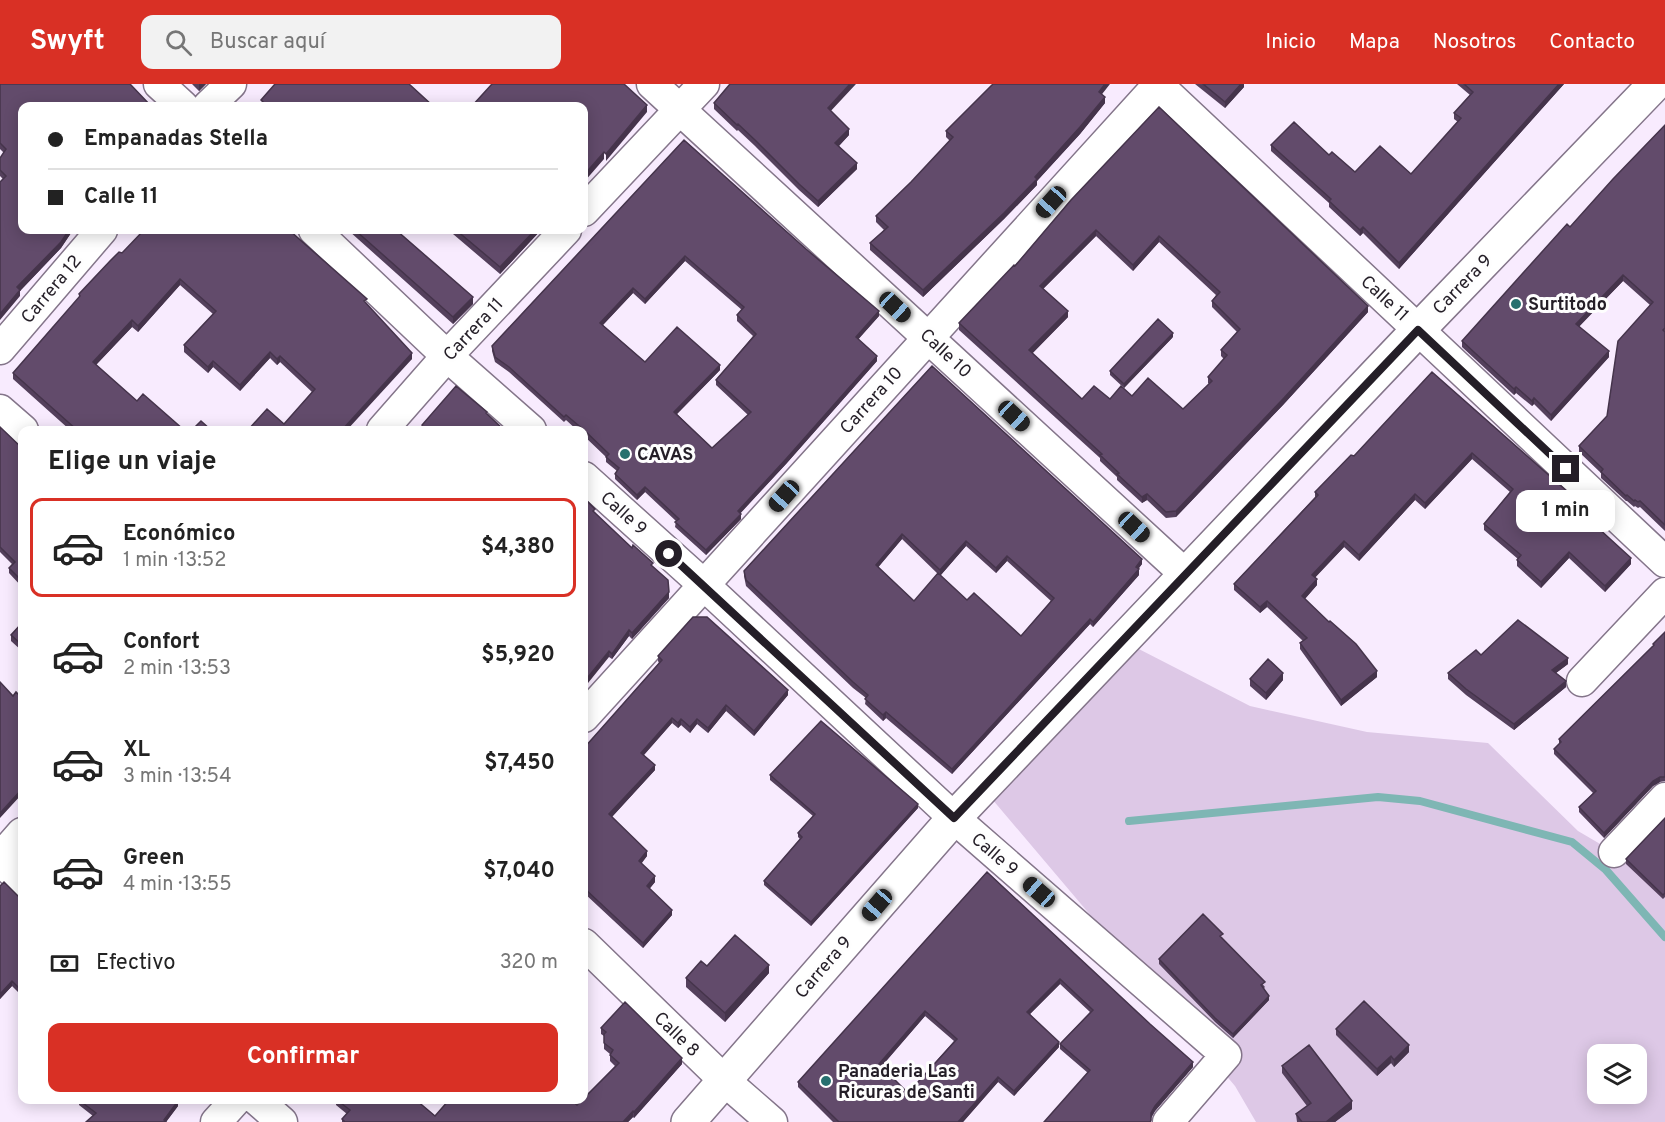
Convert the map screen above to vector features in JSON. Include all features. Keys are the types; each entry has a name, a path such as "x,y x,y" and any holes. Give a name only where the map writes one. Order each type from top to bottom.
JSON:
{"main road":[{"name":"Carrera 9","path":"688,1122 954,818 1655,84"}],"street":[{"path":"159,84 179,102"},
{"path":"212,102 231,84"},
{"name":"Calle 10","path":"652,84 1186,575"},
{"path":"588,208 704,84"},
{"name":"Calle 11","path":"1158,84 1665,562"},
{"name":"Carrera 10","path":"588,713 1158,84"},
{"name":"Carrera 12","path":"0,349 99,234"},
{"path":"318,234 447,356 526,426"},
{"name":"Carrera 11","path":"386,426 447,356 562,234"},
{"path":"0,410 18,426"},
{"name":"Calle 9","path":"588,481 704,585 954,818 1226,1055 1168,1122"},
{"path":"1582,681 1665,593"},
{"path":"1614,852 1665,798"},
{"path":"18,838 0,859 18,877"},
{"name":"Calle 8","path":"588,948 725,1081 772,1122"},
{"path":"216,1122 232,1104"},
{"path":"262,1104 282,1122"}],"shaded area":[{"path":"1131,645 1250,706 1367,732 1488,743 1578,831 1665,882 1665,1122 1256,1122 1235,1086 992,799"}],"building":[{"path":"0,84 130,84 147,102 18,102 18,234 66,234 17,287 20,290 0,314 0,182 6,176 0,170 0,158 6,149 0,143"},
{"path":"275,84 409,84 429,102 263,102 261,100"},
{"path":"492,84 624,84 647,105 606,154 604,152 588,170 588,102 476,102"},
{"path":"730,84 850,84 828,108 849,129 835,143 857,163 818,201 714,103"},
{"path":"993,84 1105,84 1099,92 1105,97 1035,177 1037,179 923,290 870,243 888,227 876,216 953,137 946,131"},
{"path":"1203,84 1241,84 1225,102"},
{"path":"1464,84 1559,84 1399,263 1363,227 1360,230 1329,201 1331,199 1271,145 1294,122 1329,155 1332,152 1355,172 1380,146 1411,174 1461,118 1454,113 1473,92"},
{"path":"1159,107 1368,306 1176,511 1166,512 1147,494 1142,497 1117,474 1119,473 1100,455 1102,454 959,323 1015,266 1071,200","holes":["1096,230 1133,265 1159,236 1220,292 1212,301 1240,329 1221,350 1227,355 1208,377 1212,381 1183,409 1148,378 1132,396 1121,386 1110,399 1094,386 1082,399 1029,350 1068,311 1040,286"]},
{"path":"1665,125 1665,328 1663,330 1665,332 1665,525 1640,501 1634,501 1626,496 1579,446 1607,416 1618,341 1653,302 1623,275 1576,324 1609,351 1551,415 1534,398 1532,401 1516,387 1514,389 1462,341 1567,224 1570,227"},
{"path":"684,140 879,311 856,337 877,356 738,511 741,514 706,550 675,522 679,519 645,487 637,495 615,474 619,468 606,457 609,454 588,434 588,426 579,426 566,415 564,417 495,357 492,346","holes":["685,256 744,307 737,315 756,334 716,380 751,412 712,448 674,412 720,365 677,327 645,362 600,323 633,288 645,299"]},
{"path":"140,234 294,234 367,299 364,301 412,353 346,426 252,426 267,409 284,424 315,389 280,356 277,359 270,352 240,385 213,361 208,367 184,345 216,311 180,279 138,326 132,320 93,362 137,401 143,394 179,426 73,426 13,373 80,296 79,294 119,252 122,253"},
{"path":"360,234 401,234 473,297 453,317"},
{"path":"461,234 531,234 500,267"},
{"path":"1158,319 1173,333 1124,384 1110,371"},
{"path":"932,366 1142,559 1136,567 1139,569 1093,622 1090,619 952,769 886,712 883,715 865,699 868,695 746,580 744,571","holes":["902,534 940,570 966,541 996,568 1007,556 1054,598 1021,636 974,593 967,600 938,573 914,601 876,565"]},
{"path":"1432,372 1603,521 1597,527 1631,558 1605,586 1569,552 1541,582 1517,560 1521,555 1484,524 1513,489 1472,453 1425,503 1415,494 1359,555 1344,541 1312,575 1317,579 1302,596 1356,644 1377,671 1341,700 1300,643 1307,638 1267,601 1260,607 1234,584 1318,495 1315,492 1351,455 1354,456"},
{"path":"456,386 500,426 422,426"},
{"path":"201,421 207,426 196,426"},
{"path":"0,427 18,444 18,577 9,568 15,562 0,547"},
{"path":"588,502 595,509 593,511 632,548 633,545 653,563 651,565 668,580 669,592 632,633 629,630 612,654 609,651 588,677"},
{"path":"693,617 707,617 788,690 754,731 726,705 708,728 697,719 690,727 681,719 678,723 672,718 641,753 655,765 609,814 647,851 639,861 655,876 647,886 672,910 643,943 588,892 588,743 662,660 658,656"},
{"path":"1518,620 1568,658 1552,670 1566,681 1514,724 1448,673 1476,650 1481,655"},
{"path":"18,627 18,641 11,635"},
{"path":"1665,632 1665,777 1653,781 1604,833 1579,807 1596,791 1554,749 1561,742 1559,739"},
{"path":"1268,659 1283,673 1266,693 1250,679"},
{"path":"0,682 13,696 16,692 18,694 18,793 0,813"},
{"path":"821,721 918,804 811,922 764,881 802,837 798,833 815,814 770,775"},
{"path":"1665,818 1665,893 1663,895 1626,859"},
{"path":"987,872 1193,1062 1155,1106 1150,1122 1044,1122 1090,1070 1060,1044 1093,1010 1060,979 1027,1012 1059,1042 1014,1091 998,1077 958,1122 839,1122 798,1082","holes":["925,1011 957,1039 908,1093 879,1064"]},
{"path":"4,882 18,896 18,987 12,981 0,994 0,886"},
{"path":"1203,914 1223,934 1220,936 1265,982 1261,985 1269,996 1233,1034 1159,959"},
{"path":"735,935 769,965 725,1013 686,978 701,961 707,966"},
{"path":"1364,1001 1409,1045 1394,1060 1391,1056 1377,1069 1336,1029"},
{"path":"625,1002 682,1058 623,1122 345,1122 342,1119 350,1110 342,1104 421,1104 435,1116 446,1104 588,1104 588,1094 619,1063 610,1055 613,1050 604,1043 606,1032 601,1028"},
{"path":"1309,1045 1352,1101 1326,1122 1302,1122 1296,1114 1311,1103 1282,1066"},
{"path":"84,1104 176,1104 164,1120 166,1122 86,1122 96,1113"}],"waterway":[{"path":"1129,821 1378,797 1420,801 1572,842 1606,870 1665,937"}],"place":[{"name":"Surtitodo","path":"1516,304"},
{"name":"CAVAS","path":"625,454"},
{"name":"Panaderia Las Ricuras de Santi","path":"826,1081"}],"route":[{"path":"669,554 954,818 1418,330 1566,469"}]}
